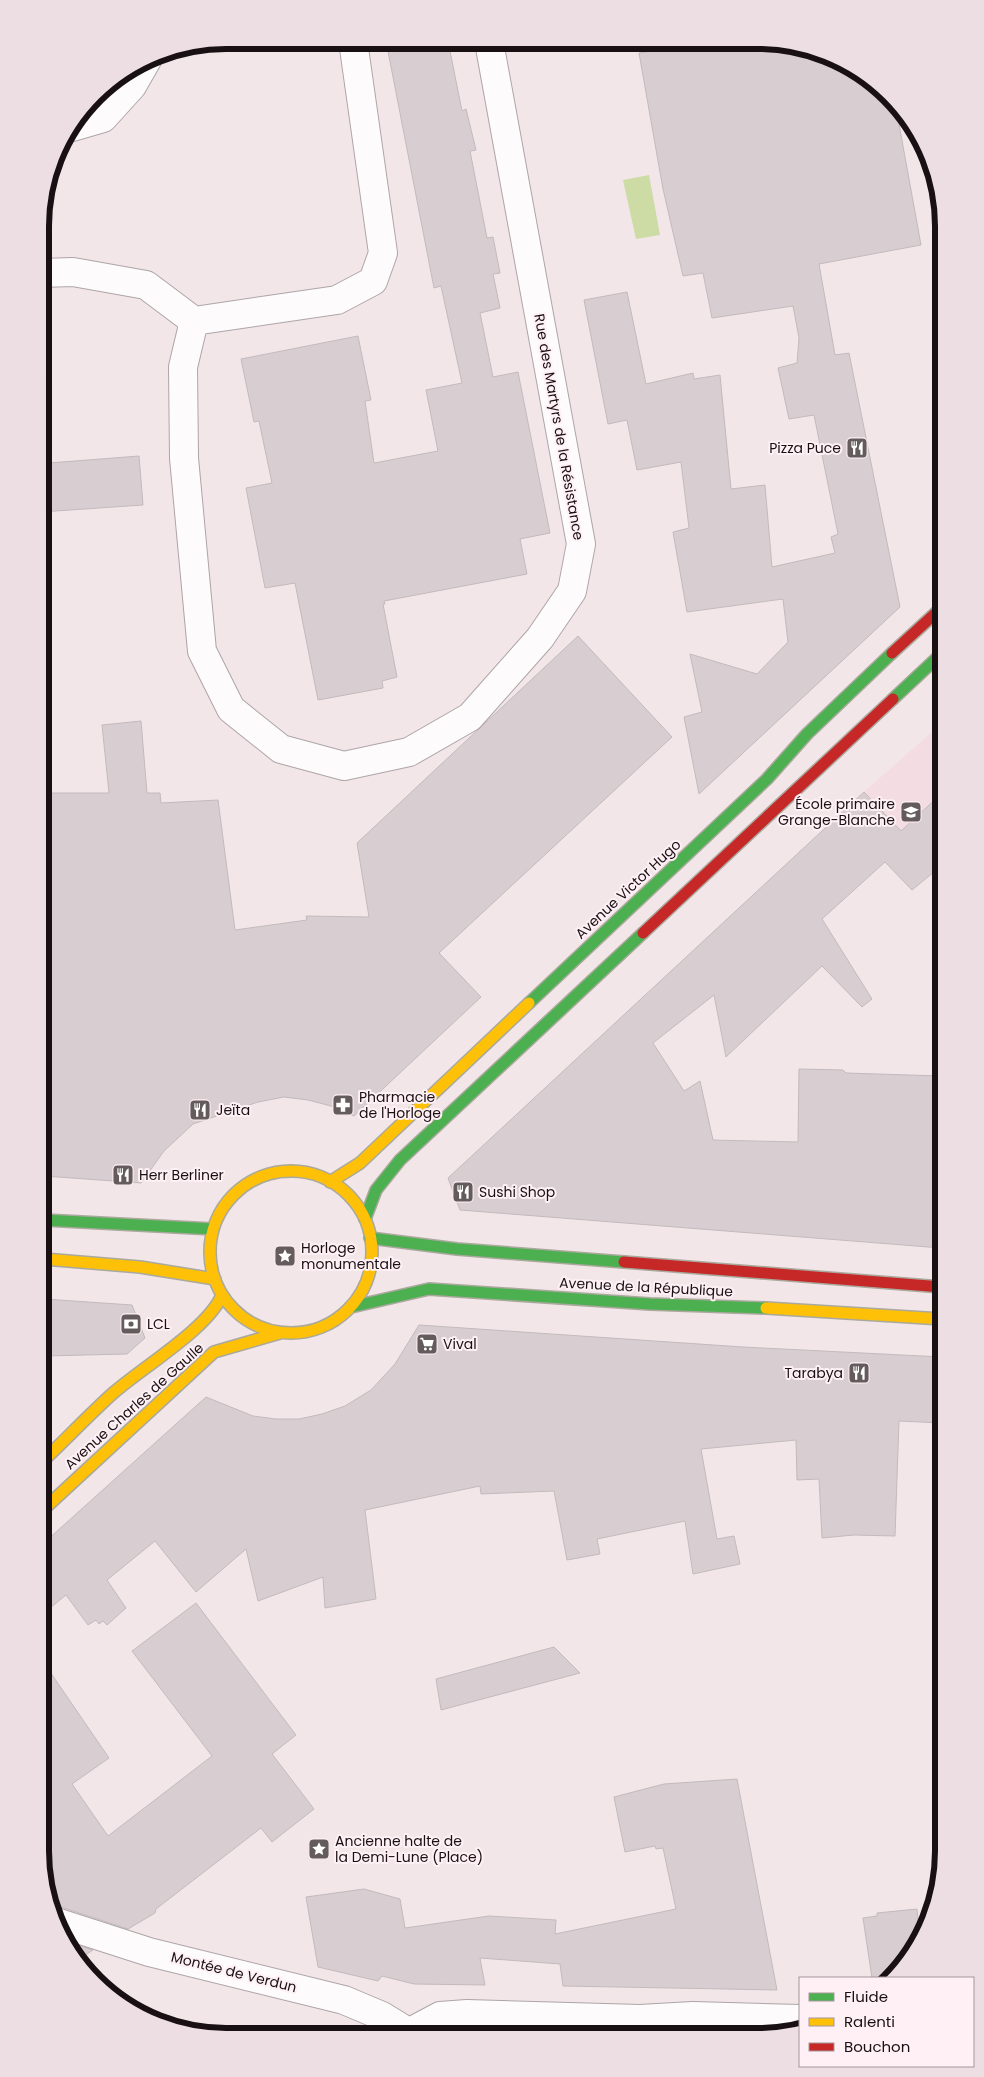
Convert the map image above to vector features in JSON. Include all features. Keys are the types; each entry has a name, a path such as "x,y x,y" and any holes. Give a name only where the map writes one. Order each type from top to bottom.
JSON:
{"main road":[{"name":"Avenue Victor Hugo","path":"330,1182 360,1164 767,779 792,748 848,693 935,614"},
{"path":"365,1219 376,1190 400,1160 935,660"},
{"path":"282,1172 307,1173 330,1182 344,1192 356,1204 365,1219 372,1256 369,1275 362,1292 351,1307 331,1323 306,1332 280,1333 255,1325 234,1310 222,1294 214,1278 210,1249 213,1228 222,1209 238,1191 259,1178 282,1172"},
{"path":"49,1220 177,1228 213,1228"},
{"name":"Avenue de la République","path":"370,1238 457,1249 935,1286"},
{"path":"49,1260 140,1267 214,1278"},
{"name":"Avenue de la République","path":"351,1307 428,1289 650,1304 778,1308 935,1319"},
{"name":"Avenue Charles de Gaulle","path":"49,1456 112,1394 201,1323 217,1307 222,1294"},
{"name":"Avenue Charles de Gaulle","path":"49,1504 214,1352 280,1333"}],"street":[{"path":"49,273 72,272 146,285 194,322 337,300 372,281 384,253 354,49"},
{"name":"Rue des Martyrs de la Résistance","path":"194,322 183,367 184,458 202,651 231,708 281,749 344,766 409,752 470,717 540,638 572,591 581,544 490,49"},
{"path":"81,124 103,118 132,86 141,71"},
{"name":"Montée de Verdun","path":"65,1925 149,1952 344,2000 382,2016 402,2028"},
{"name":"Montée de Verdun","path":"417,2028 440,2016 467,2014 640,2019 693,2016 799,2019"}],"shaded area":[{"path":"649,175 660,235 636,239 623,180"},
{"name":"École primaire Grange-Blanche","path":"935,729 935,869 864,792"}],"building":[{"path":"388,49 450,49 462,111 466,109 476,150 470,151 487,238 493,237 500,273 493,274 500,308 480,313 493,377 518,372 550,533 520,539 527,574 384,601 397,677 382,681 383,688 318,700 295,583 265,588 246,488 272,483 259,421 254,422 241,359 358,336 371,400 365,401 374,463 438,451 426,390 462,383 441,286 434,288"},
{"path":"770,49 793,52 826,62 866,85 898,116 921,245 819,264 835,355 849,353 900,607 699,794 684,717 702,712 690,654 757,674 788,642 783,599 687,612 673,532 689,528 681,462 637,470 627,420 608,424 584,300 627,292 646,384 693,373 694,379 720,375 731,489 765,485 772,567 835,553 831,537 838,534 814,415 789,419 778,368 797,363 799,338 793,306 712,318 703,273 683,276 663,189 639,53 660,50"},
{"path":"139,456 143,505 49,511 49,463"},
{"path":"578,636 672,737 439,953 481,997 354,1116 331,1106 308,1100 284,1097 258,1102 193,1124 164,1151 141,1183 49,1176 49,793 109,793 102,725 141,721 147,793 160,793 161,803 218,800 235,930 307,920 306,916 369,917 357,843"},
{"path":"864,792 901,831 935,800 935,871 912,890 885,862 822,919 872,999 862,1007 822,966 726,1057 714,995 653,1043 684,1091 700,1081 713,1140 798,1142 799,1069 843,1070 846,1073 935,1076 935,1248 460,1210 448,1178"},
{"path":"49,1299 132,1305 145,1338 127,1354 49,1356"},
{"path":"419,1325 743,1347 935,1357 935,1423 899,1421 895,1536 854,1535 822,1538 819,1479 797,1480 796,1440 701,1449 717,1539 734,1536 740,1564 693,1574 685,1521 597,1539 600,1554 567,1560 554,1491 481,1494 480,1486 365,1510 376,1599 325,1608 323,1577 258,1601 246,1549 196,1592 155,1541 107,1580 126,1608 107,1625 103,1621 99,1624 96,1620 88,1625 66,1595 49,1609 49,1538 206,1397 253,1416 299,1419 345,1406 371,1390 395,1364"},
{"path":"196,1603 296,1735 272,1754 314,1809 272,1842 261,1828 156,1909 155,1913 128,1929 58,1907 52,1886 49,1863 49,1670 109,1758 72,1784 108,1836 212,1756 132,1651"},
{"path":"554,1647 580,1673 441,1710 436,1679"},
{"path":"737,1779 777,1990 563,1986 560,1964 480,1958 485,1985 414,1984 382,1976 378,1981 318,1967 306,1897 364,1889 400,1899 405,1928 489,1916 556,1920 555,1934 676,1909 663,1848 656,1849 655,1846 625,1852 614,1797 664,1784"},
{"path":"917,1909 919,1926 899,1959 891,1968 882,1977 872,1977 863,1918 877,1916 877,1913"},
{"path":"76,1945 93,1950 83,1956"}],"traffic: fast":[{"path":"529,1003 767,779 807,734 892,653"},
{"path":"893,699 935,660"},
{"path":"365,1219 376,1190 400,1160 643,933"},
{"path":"49,1220 213,1229"},
{"path":"370,1238 457,1249 624,1262"},
{"path":"351,1307 429,1289 650,1304 766,1308"}],"traffic: slow":[{"path":"330,1182 360,1163 529,1003"},
{"path":"291,1171 307,1173 322,1178 336,1185 348,1195 358,1207 365,1221 370,1236 372,1252 370,1268 365,1283 358,1297 348,1309 336,1319 322,1326 307,1331 291,1333 275,1331 260,1326 246,1319 234,1309 224,1297 217,1283 212,1268 210,1252 212,1236 217,1221 224,1207 234,1195 246,1185 260,1178 275,1173 291,1171"},
{"path":"49,1259 140,1267 215,1279"},
{"path":"49,1455 111,1395 189,1334 203,1321 222,1295"},
{"path":"766,1308 935,1319"},
{"path":"49,1504 214,1352 280,1333"}],"traffic: jam":[{"path":"892,653 935,614"},
{"path":"643,933 893,699"},
{"path":"624,1262 935,1286"}],"place":[{"name":"Pizza Puce","path":"857,448"},
{"name":"École primaire Grange-Blanche","path":"911,812"},
{"name":"Pharmacie de l'Horloge","path":"343,1105"},
{"name":"Jeïta","path":"200,1110"},
{"name":"Herr Berliner","path":"123,1175"},
{"name":"Sushi Shop","path":"463,1192"},
{"name":"Horloge monumentale","path":"285,1256"},
{"name":"LCL","path":"131,1324"},
{"name":"Vival","path":"427,1344"},
{"name":"Tarabya","path":"859,1373"},
{"name":"Ancienne halte de la Demi-Lune (Place)","path":"319,1849"}]}
